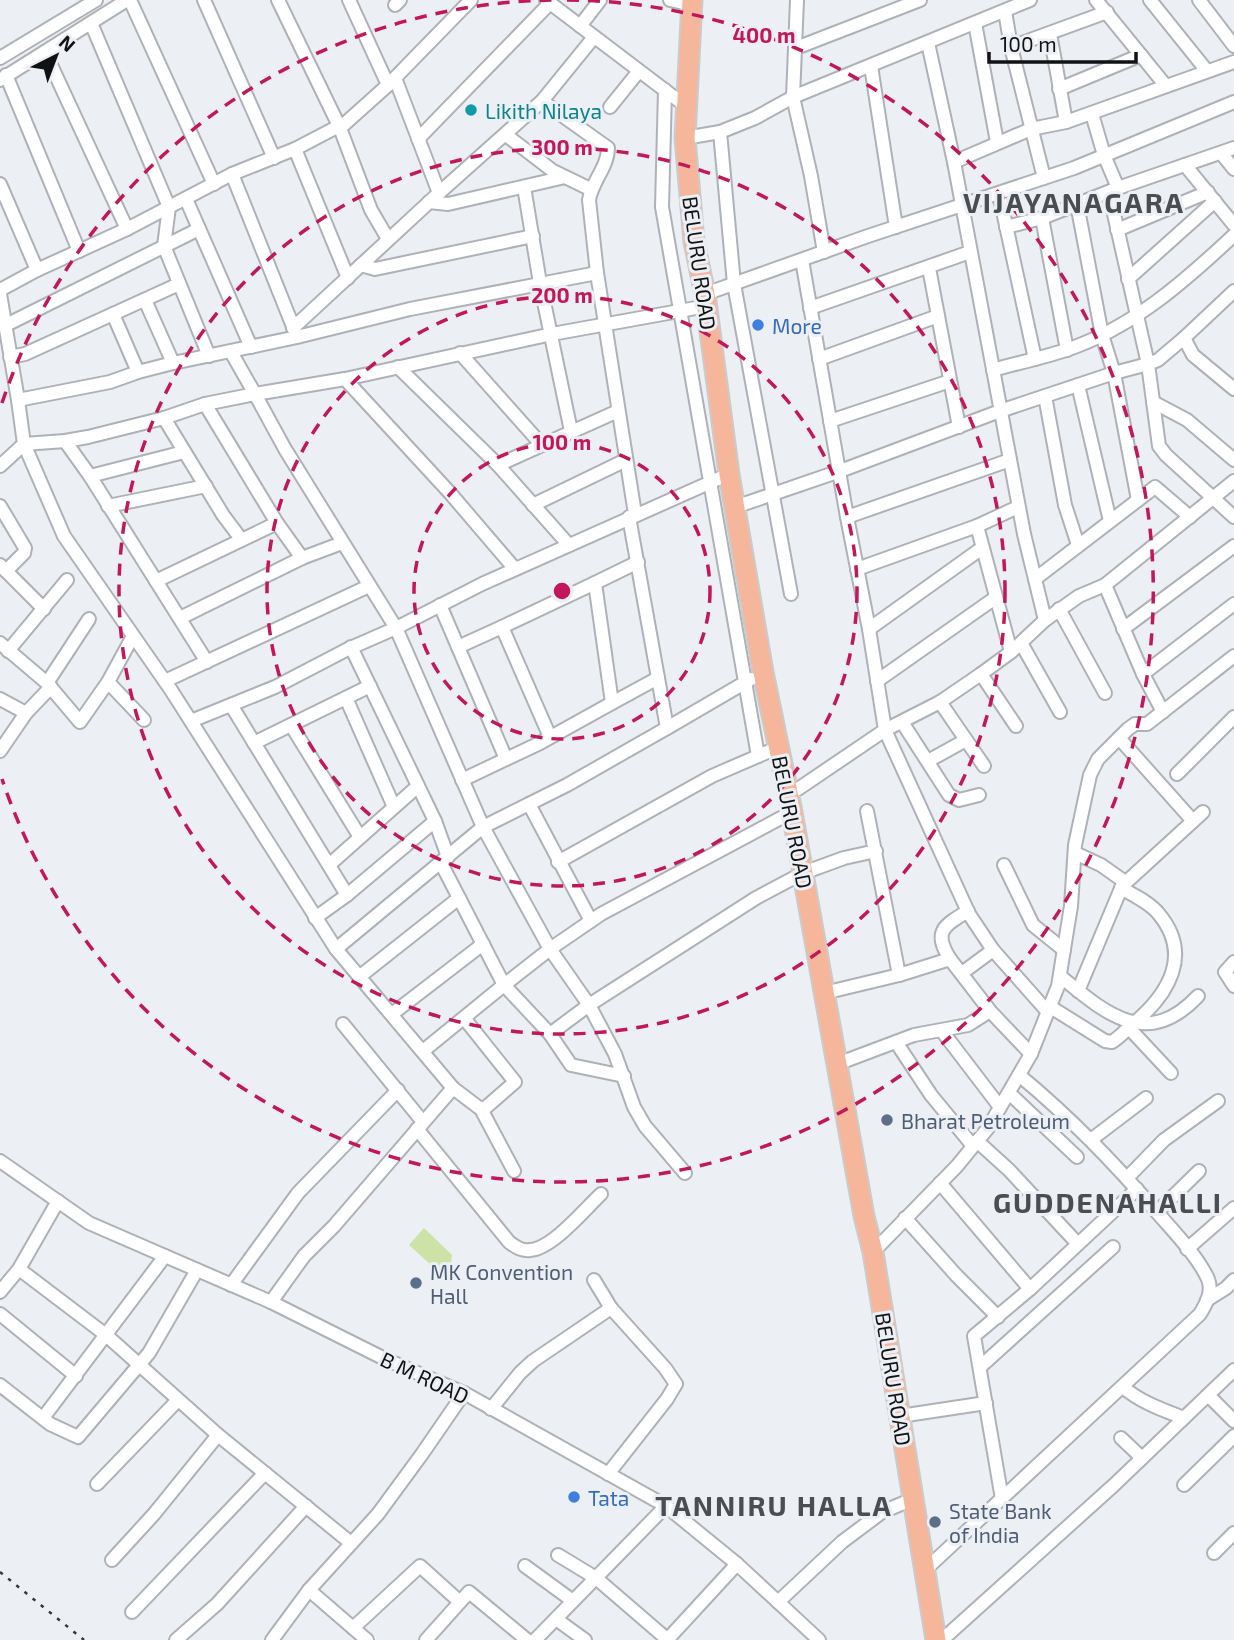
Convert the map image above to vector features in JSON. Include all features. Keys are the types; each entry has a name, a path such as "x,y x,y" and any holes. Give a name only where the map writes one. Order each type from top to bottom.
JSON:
{"highway":[{"name":"BELURU ROAD","path":"692,3 685,138 694,242 706,300 734,507 864,1216 873,1252 936,1640"}],"street":[{"path":"0,58 98,0 105,14"},
{"path":"79,251 3,78 129,0 214,184"},
{"path":"204,0 274,158"},
{"path":"278,0 340,127 371,210 388,239"},
{"path":"349,0 418,139 434,198"},
{"path":"471,0 392,82 340,127 295,149 232,174 127,229 37,270 0,292 24,444 64,536 165,681 336,949 453,1088 481,1109 514,1171"},
{"path":"580,26 600,0"},
{"path":"670,0 692,3"},
{"path":"797,0 793,97 811,176 824,252"},
{"path":"796,48 920,0"},
{"path":"685,138 720,132 755,118 793,97 928,43 1007,6 1030,0"},
{"path":"1096,0 1166,86"},
{"path":"1150,0 1207,71"},
{"path":"1199,0 1234,46"},
{"path":"418,139 548,1 687,107"},
{"path":"1007,6 1011,47 1044,178"},
{"path":"1011,47 1107,12"},
{"path":"91,23 169,207 164,246 209,356"},
{"path":"975,23 997,142"},
{"path":"1050,34 1066,122"},
{"path":"295,333 388,239 542,101 594,37"},
{"path":"928,43 954,162 960,207 1018,507 1045,620"},
{"path":"45,51 127,229"},
{"path":"1059,89 1141,55"},
{"path":"954,162 1031,129 1092,114 1234,62"},
{"path":"871,66 896,227"},
{"path":"610,107 639,71"},
{"path":"665,90 662,207 678,311 758,756"},
{"path":"542,101 608,148 604,166 590,189 589,200 638,562 667,727"},
{"path":"0,466 24,444 65,441 164,418 205,404 345,379 552,334 678,311 706,300 734,284 1044,178 1232,107"},
{"path":"1092,114 1113,190 1117,230 1148,364 1162,450 1234,517"},
{"path":"720,132 734,284 791,594"},
{"path":"506,135 565,177 590,189"},
{"path":"1006,227 1042,218 1234,148"},
{"path":"295,149 348,278"},
{"path":"1221,153 1234,169"},
{"path":"1185,165 1234,225"},
{"path":"232,174 295,333"},
{"path":"434,198 448,204 565,177"},
{"path":"0,184 37,270"},
{"path":"524,187 540,283 571,431"},
{"path":"999,193 1035,359"},
{"path":"1117,230 1211,197"},
{"path":"1128,279 1211,197"},
{"path":"186,199 251,347"},
{"path":"1077,204 1102,335 1114,373 1138,500"},
{"path":"1042,218 1067,350"},
{"path":"4,326 199,229"},
{"path":"993,370 1067,350 1137,316 1193,272 1234,235"},
{"path":"361,265 375,269 533,236"},
{"path":"810,308 970,253"},
{"path":"802,260 885,730 968,911 992,950 1048,1009 1109,1042 1117,1039 1150,1011 1173,975 1176,962 1174,943 1156,911 1101,865 1075,853"},
{"path":"929,268 959,427"},
{"path":"18,400 110,382 138,372 231,352 295,333 597,273"},
{"path":"10,357 25,354 178,284"},
{"path":"734,507 841,471 1000,411 1158,360 1234,291"},
{"path":"145,300 173,363"},
{"path":"113,314 138,372"},
{"path":"819,359 938,316"},
{"path":"1184,338 1193,355 1234,389"},
{"path":"231,352 285,449 396,628 483,827 550,949 589,1006 615,1054 634,1107 645,1126 685,1173"},
{"path":"460,353 541,444"},
{"path":"398,367 498,465 568,544"},
{"path":"345,379 450,493 515,569"},
{"path":"830,421 950,381"},
{"path":"1078,385 1110,521"},
{"path":"1045,396 1065,505 1078,545"},
{"path":"1153,402 1187,419 1234,460"},
{"path":"205,404 277,523 302,558"},
{"path":"498,465 618,411"},
{"path":"164,418 241,539"},
{"path":"65,441 90,476 207,662"},
{"path":"90,476 184,452"},
{"path":"533,505 626,460"},
{"path":"847,517 1010,460"},
{"path":"191,721 275,687 351,647 396,628 568,544 729,474"},
{"path":"788,790 797,789 885,730 940,702 981,674 1059,609 1079,596 1105,585 1234,481"},
{"path":"107,506 206,486"},
{"path":"1035,579 1155,487 1190,517"},
{"path":"0,506 25,548 24,553 3,568 44,609"},
{"path":"857,569 977,526 1018,507"},
{"path":"156,582 277,523"},
{"path":"977,526 995,598 1016,647 1060,712"},
{"path":"180,618 302,558 342,543"},
{"path":"1123,629 1234,546"},
{"path":"869,629 982,548"},
{"path":"458,647 638,562"},
{"path":"67,580 44,609 4,647 49,685 82,722 133,636"},
{"path":"595,583 612,703"},
{"path":"1105,585 1143,674 1163,712"},
{"path":"165,681 369,586"},
{"path":"877,681 995,598"},
{"path":"1143,674 1234,604"},
{"path":"440,605 506,759"},
{"path":"1059,609 1105,693"},
{"path":"0,751 49,685 89,619"},
{"path":"502,627 550,737"},
{"path":"351,647 435,821 444,860 458,898 504,985 550,1034 571,1065 624,1076"},
{"path":"873,1252 975,1144 1031,1054 1058,986 1071,906 1075,853 1090,775 1098,759 1135,724 1147,724 1234,656"},
{"path":"336,949 483,827 567,785 763,673"},
{"path":"981,674 1016,726"},
{"path":"462,780 550,737 658,678"},
{"path":"108,682 144,720"},
{"path":"254,743 370,687"},
{"path":"346,698 394,807"},
{"path":"0,699 26,713"},
{"path":"940,702 984,766"},
{"path":"231,705 347,895"},
{"path":"1177,774 1234,717"},
{"path":"902,722 954,799 979,795"},
{"path":"291,725 360,837"},
{"path":"1078,991 1123,885 1198,816 1119,738"},
{"path":"928,761 966,740"},
{"path":"558,862 712,775 779,747"},
{"path":"328,865 418,786"},
{"path":"529,804 592,921"},
{"path":"867,811 899,975"},
{"path":"423,1051 550,949 592,921 792,812"},
{"path":"315,918 347,895 435,821"},
{"path":"550,1034 756,898 803,873 844,858 876,851"},
{"path":"1004,865 1032,925 1064,950"},
{"path":"359,976 458,898"},
{"path":"968,911 952,921 942,935 941,944 990,1011 1031,1054"},
{"path":"392,1014 483,944"},
{"path":"962,973 992,950"},
{"path":"824,993 899,975 950,959"},
{"path":"1234,962 1225,972 1234,986"},
{"path":"1060,976 1100,1010 1132,1025 1171,1073"},
{"path":"1132,1025 1152,1024 1179,1013 1198,996"},
{"path":"837,1064 914,1035 968,1025 990,1011"},
{"path":"464,1018 514,1082 481,1109"},
{"path":"343,1024 398,1090 420,1125 509,1242 520,1250 545,1246 601,1194"},
{"path":"942,1031 1000,1107"},
{"path":"896,1042 931,1095 975,1144 1009,1170 1078,1244"},
{"path":"925,1570 1200,1314 1210,1292 1208,1280 1187,1249 1093,1139 1019,1075"},
{"path":"271,1302 304,1256 334,1226 453,1088"},
{"path":"231,1284 298,1193 398,1090"},
{"path":"1009,1093 1077,1157"},
{"path":"1093,1139 1146,1098"},
{"path":"1127,1178 1164,1140 1218,1101"},
{"name":"B M ROAD","path":"0,1161 89,1223 271,1302 385,1359 464,1393 666,1506 737,1564 819,1640"},
{"path":"1157,1212 1199,1171"},
{"path":"940,1183 1030,1289"},
{"path":"1002,1499 974,1336 1030,1289 1137,1189"},
{"path":"0,1293 19,1269 58,1201"},
{"path":"1187,1249 1234,1208"},
{"path":"905,1218 998,1317"},
{"path":"980,1367 1113,1247"},
{"path":"43,1418 165,1256"},
{"path":"19,1269 140,1363 218,1435 351,1543"},
{"path":"0,1385 43,1418 78,1437 149,1353 197,1270"},
{"path":"594,1280 611,1308 676,1384 608,1474"},
{"path":"1208,1300 1234,1280"},
{"path":"491,1409 533,1361 611,1308"},
{"path":"0,1314 76,1377"},
{"path":"942,1640 1142,1458 1234,1370"},
{"path":"1123,1387 1130,1394 1184,1418"},
{"path":"278,1638 309,1590 378,1514 464,1393"},
{"path":"1208,1395 1234,1421"},
{"path":"97,1484 178,1400"},
{"path":"900,1416 986,1403"},
{"path":"112,1560 155,1514 218,1435"},
{"path":"1185,1485 1234,1436"},
{"path":"1121,1438 1142,1458"},
{"path":"132,1612 265,1473"},
{"path":"778,1602 842,1542 882,1512 913,1499"},
{"path":"176,1640 217,1604 306,1506"},
{"path":"535,1640 666,1506"},
{"path":"1214,1553 1234,1534"},
{"path":"558,1555 596,1578 668,1640 737,1564"},
{"path":"353,1628 420,1566 460,1602"},
{"path":"525,1566 573,1601"},
{"path":"309,1590 367,1640"},
{"path":"426,1640 469,1592 527,1640"},
{"path":"556,1619 585,1640"}],"green space":[{"path":"424,1228 452,1255 451,1265 442,1275 409,1245"}],"railway":[{"path":"0,1572 84,1640"}],"place":[{"name":"Likith Nilaya","path":"471,110"},
{"name":"More","path":"758,325"},
{"name":"Bharat Petroleum","path":"887,1120"},
{"name":"MK Convention Hall","path":"416,1283"},
{"name":"Tata","path":"574,1497"},
{"name":"State Bank of India","path":"935,1522"}],"district":[{"name":"VIJAYANAGARA","path":"1074,202"},
{"name":"GUDDENAHALLI","path":"1108,1202"},
{"name":"TANNIRU HALLA","path":"774,1505"}]}
